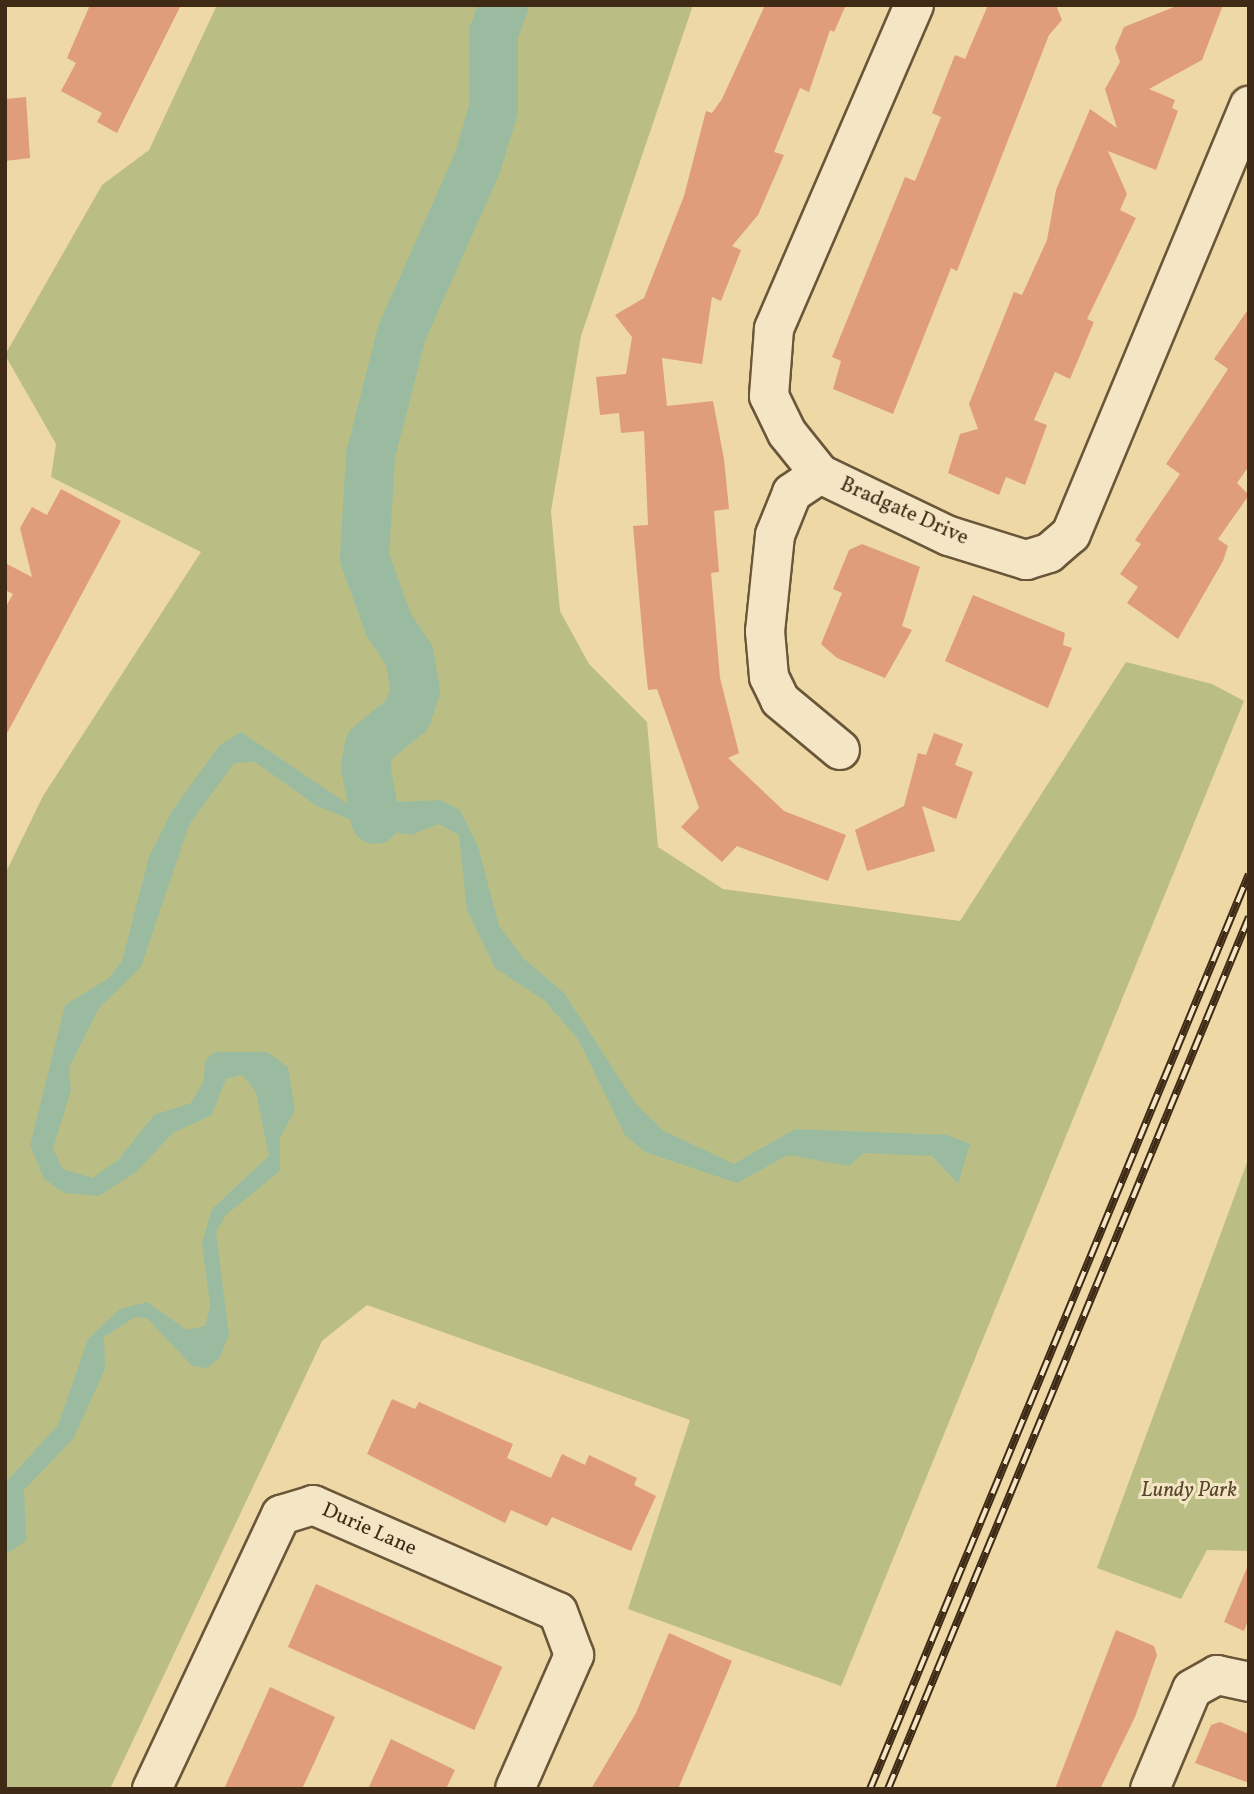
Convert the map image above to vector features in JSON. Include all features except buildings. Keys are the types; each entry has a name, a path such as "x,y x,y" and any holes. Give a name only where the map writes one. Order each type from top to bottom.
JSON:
{"street":[{"name":"Bradgate Drive","path":"914,5 774,329 769,396 787,433 820,474 949,536 1026,560 1056,547 1071,534 1249,106"},
{"path":"820,474 792,493 775,535 765,596 767,654 780,700 840,750"},
{"name":"Durie Lane","path":"152,1789 281,1515 313,1506 558,1612 573,1655 515,1789"},
{"path":"1150,1789 1192,1689 1217,1675 1249,1682"}],"green space":[{"path":"217,5 693,5 581,336 551,511 560,611 589,664 647,722 658,847 723,889 960,921 1126,662 1212,684 1244,701 841,1686 628,1609 690,1420 367,1305 322,1341 110,1789 5,1789 5,874 43,796 201,552 51,477 56,444 5,355 102,185 149,150"},
{"name":"Lundy Park","path":"1249,1157 1249,1551 1207,1550 1181,1599 1097,1568"}],"shaded area":[{"path":"241,732 348,804 440,800 460,810 478,846 499,926 523,958 564,993 636,1104 664,1131 734,1164 795,1129 947,1135 970,1144 958,1184 932,1156 864,1153 849,1166 788,1155 737,1183 645,1152 625,1135 578,1039 544,1000 495,968 467,910 459,835 439,824 411,835 371,828 317,806 255,762 234,763 189,825 141,967 99,1008 69,1068 71,1090 53,1149 63,1169 92,1178 118,1160 154,1115 191,1103 204,1081 205,1060 215,1052 267,1052 288,1067 295,1110 280,1138 280,1171 226,1215 216,1232 229,1335 219,1359 207,1368 192,1366 147,1318 135,1317 104,1337 105,1369 73,1439 24,1490 26,1541 5,1555 6,1482 58,1425 88,1339 120,1309 147,1302 187,1330 205,1326 210,1305 202,1243 212,1209 269,1156 256,1092 242,1075 226,1079 212,1115 173,1133 136,1172 99,1196 64,1193 44,1179 30,1145 65,1005 109,978 122,961 149,857 172,811 219,746"}],"waterway":[{"path":"375,819 365,766 369,745 407,714 415,690 409,655 388,624 364,557 370,455 401,333 477,162 493,109 493,33 503,5"}],"railway":[{"path":"870,1789 1249,874"},
{"path":"888,1789 1249,917"}]}
